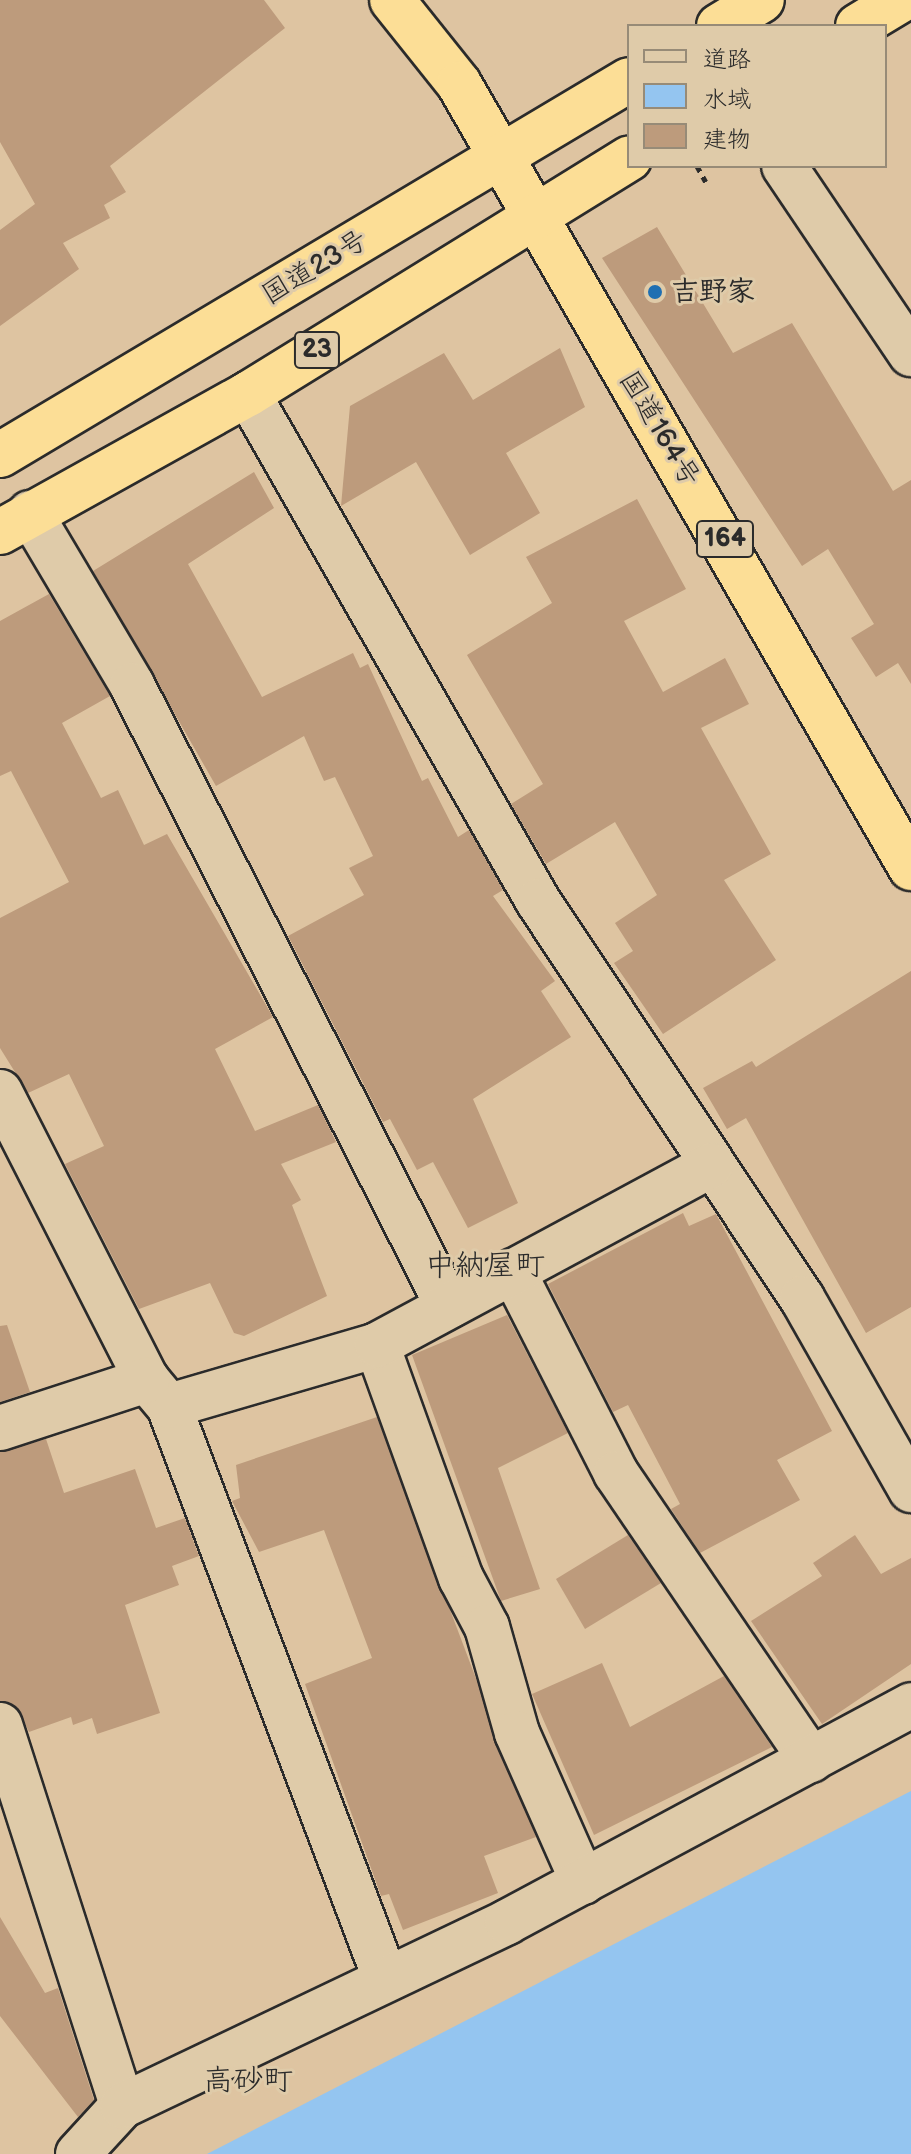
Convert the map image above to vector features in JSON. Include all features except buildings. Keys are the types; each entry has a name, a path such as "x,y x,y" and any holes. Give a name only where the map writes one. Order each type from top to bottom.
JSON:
{"highway":[{"name":"国道164号","path":"392,0 459,84 911,868"},
{"path":"722,24 762,0"},
{"path":"861,24 901,0"},
{"name":"国道23号","path":"3,447 627,81"},
{"name":"23","path":"15,522 248,394 533,212 627,160"}],"street":[{"path":"785,168 911,354"},
{"path":"248,394 538,901 802,1298 911,1490"},
{"path":"15,522 132,685 448,1306"},
{"path":"0,1092 158,1393 384,1975"},
{"path":"0,1428 377,1345 711,1165"},
{"path":"513,1271 616,1473 811,1760"},
{"path":"377,1345 461,1578 487,1627 517,1733 583,1882"},
{"path":"78,2154 122,2106 384,1975 583,1882 911,1705"},
{"path":"0,1725 122,2106"}],"path":[{"path":"698,168 706,182"}],"water":[{"path":"911,1791 911,2154 207,2154"}],"place":[{"name":"吉野家","path":"655,292"}],"district":[{"name":"中納屋町","path":"485,1266"},
{"name":"高砂町","path":"248,2081"}]}
